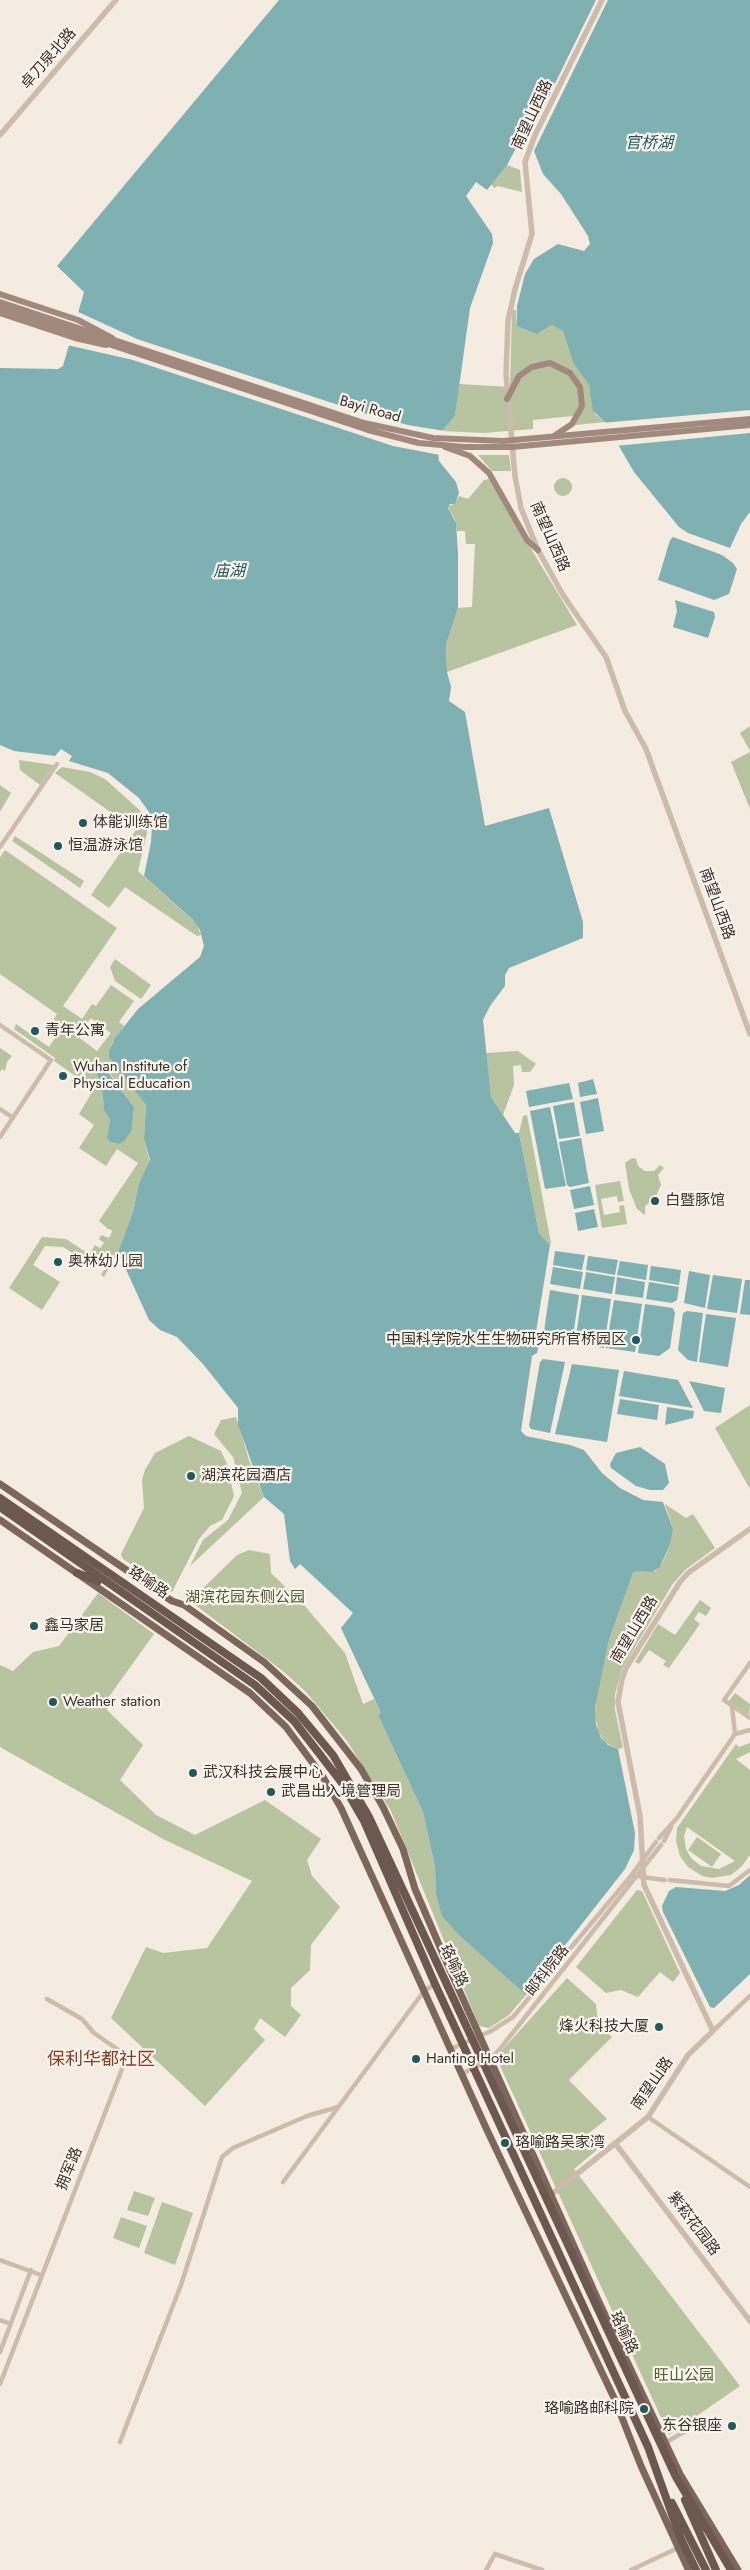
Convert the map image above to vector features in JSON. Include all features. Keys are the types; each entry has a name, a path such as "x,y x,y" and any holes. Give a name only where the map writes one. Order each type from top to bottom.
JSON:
{"highway":[{"name":"珞喻路","path":"0,1498 243,1665 280,1695 310,1725 343,1770 369,1816 476,2038 663,2444 676,2477 731,2570"},
{"name":"珞喻路","path":"0,1507 254,1685 283,1710 315,1746 342,1784 364,1821 435,1984 648,2447 664,2488 681,2547 692,2570"},
{"path":"77,1573 110,1585"},
{"path":"676,2477 699,2535 716,2570"},
{"path":"664,2488 706,2570"}],"main road":[{"path":"0,294 84,322 114,343"},
{"name":"Bayi Road","path":"0,302 368,430 436,445 512,447 750,424"},
{"name":"Bayi Road","path":"0,308 364,423 404,433 456,441 503,441 750,419"},
{"path":"0,313 94,344 114,343"},
{"path":"507,399 522,373 544,363 559,366 570,373 579,383 582,394 582,406 576,418 565,430 554,436"},
{"path":"436,445 472,457 489,473 527,540 538,550"},
{"path":"0,1484 172,1601 184,1605 264,1662 312,1706 355,1760 383,1806 403,1849 415,1889 476,2038"},
{"path":"0,1520 250,1693 296,1740 323,1777 341,1808 681,2547"},
{"path":"663,2444 738,2570"}],"street":[{"name":"卓刀泉北路","path":"0,130 112,0"},
{"name":"卓刀泉北路","path":"0,135 116,0"},
{"name":"南望山西路","path":"602,0 535,135 525,162 532,234 515,289 508,321 507,399 519,502 538,550 563,595 609,663 625,711 646,749 750,1034"},
{"path":"0,847 57,764"},
{"path":"0,1025 52,1060 0,1137"},
{"path":"0,1109 12,1117"},
{"name":"南望山西路","path":"713,2031 650,1902 641,1875 640,1816 618,1710 622,1678 638,1646 684,1577 750,1529"},
{"path":"750,1663 724,1700 750,1718"},
{"path":"732,1706 735,1734"},
{"path":"451,2049 499,2027 517,2013 642,1861 660,1842 735,1734 750,1730"},
{"name":"邮科院路","path":"462,2074 486,2061 526,2019 641,1875 660,1842"},
{"path":"633,1873 667,1880 729,1886 750,1870"},
{"path":"282,2182 424,1991 435,1984"},
{"name":"南望山路","path":"548,2197 648,2117 688,2055 750,1996"},
{"name":"拥军路","path":"0,2384 128,2056 94,2033 82,2019 47,1998"},
{"path":"120,2442 181,2285 222,2157 232,2148 306,2116 338,2107"},
{"path":"648,2117 750,2187"},
{"name":"紫菘花园路","path":"615,2143 750,2321"},
{"path":"0,2260 41,2275"},
{"path":"0,2352 30,2270"},
{"path":"0,2320 11,2324"},
{"path":"663,2444 687,2430"},
{"path":"631,2570 681,2547"},
{"path":"486,2570 495,2554 542,2570"}],"green space":[{"path":"507,165 520,170 522,192 498,186 494,188 491,184"},
{"path":"512,310 516,310 517,326 539,333 552,325 563,331 573,363 589,385 595,414 605,422 575,425 573,416 533,420 533,429 484,433 442,431 455,416 459,384 510,387"},
{"path":"478,455 509,455 511,471 492,471"},
{"path":"563,478 569,481 572,487 569,493 563,496 557,493 554,487 557,481"},
{"path":"489,479 577,625 447,672 446,645 458,608 472,607 475,544 466,544 465,531 457,531 455,520 448,507 455,503 459,496 468,499 484,480"},
{"path":"750,726 750,751 740,733"},
{"path":"750,752 750,809 731,762"},
{"path":"19,760 54,765 40,785 20,770"},
{"path":"62,767 90,772 105,779 144,814 147,818 147,833 138,871 196,923 201,935 197,936 125,887 109,908 91,895 136,830 55,773"},
{"path":"0,785 11,793 0,812"},
{"path":"15,836 84,881 80,888 12,841"},
{"path":"5,850 117,928 63,1006 82,1019 92,1004 96,1006 111,985 134,1001 119,1022 124,1026 112,1043 109,1055 146,1105 144,1139 150,1163 139,1183 133,1212 118,1252 104,1277 101,1275 106,1266 94,1258 88,1267 83,1264 95,1245 100,1248 104,1243 99,1239 101,1235 109,1238 112,1230 99,1221 138,1163 117,1149 106,1166 79,1148 94,1125 79,1114 94,1089 54,1061 55,1058 14,1029 16,1024 49,1047 61,1029 52,1022 57,1014 0,974 0,857","holes":["91,1018 111,1033 97,1051 77,1036 81,1031 90,1038 96,1030 87,1023","104,1065 134,1107 132,1130 119,1144 110,1142 107,1138 110,1119 103,1104 102,1088 97,1077"]},
{"path":"115,959 151,985 141,999 115,981 110,967"},
{"path":"0,1048 12,1056 7,1062 5,1071 2,1069 0,1072"},
{"path":"518,1051 536,1064 530,1072 522,1072 521,1065 513,1066 514,1085 503,1115 491,1097 486,1053"},
{"path":"527,1115 550,1245 539,1233 519,1133 523,1116"},
{"path":"632,1158 636,1159 638,1166 645,1171 654,1171 660,1165 664,1168 658,1175 661,1185 655,1198 645,1206 645,1215 637,1209 629,1189 625,1163"},
{"path":"620,1181 624,1201 618,1202 617,1196 601,1199 604,1215 620,1212 619,1206 624,1205 627,1224 602,1228 595,1185"},
{"path":"42,1237 66,1239 87,1253 82,1259 63,1247 45,1246 33,1265 60,1282 42,1310 9,1288"},
{"path":"750,1405 750,1489 715,1428"},
{"path":"236,1417 249,1460 264,1497 190,1566 203,1540 228,1520 242,1493 233,1457 214,1434 221,1420"},
{"path":"189,1436 221,1451 227,1464 234,1496 222,1520 210,1526 199,1539 172,1592 123,1559 121,1554 144,1508 142,1480 145,1470 155,1453"},
{"path":"665,1504 686,1518 693,1514 715,1548 685,1570 672,1585 622,1669 615,1694 615,1710 623,1748 618,1749 604,1742 598,1731 595,1714 596,1699 609,1640 633,1573 637,1571 655,1571 662,1564 671,1542 673,1529"},
{"name":"湖滨花园东侧公园","path":"249,1550 270,1554 271,1573 304,1605 345,1653 363,1704 374,1699 381,1713 378,1715 423,1812 435,1867 436,1894 461,1937 526,1995 509,2015 489,2028 479,2026 391,1811 347,1741 305,1691 284,1672 190,1601 237,1555"},
{"path":"98,1593 154,1634 108,1698 107,1710 143,1745 120,1780 156,1815 195,1835 265,1800 321,1839 307,1860 312,1876 340,1907 311,1945 310,1970 291,1988 291,2006 301,2015 285,2037 260,2018 254,2029 265,2040 205,2106 111,2018 146,1947 163,1953 207,1948 252,1881 163,1839 0,1747 0,1665 13,1671 33,1652 59,1646"},
{"path":"700,1600 711,1608 706,1616 699,1612 694,1619 700,1624 669,1668 663,1665 666,1661 649,1650 639,1664 635,1662 658,1624 675,1635"},
{"path":"735,1693 750,1704 749,1715 729,1701"},
{"path":"750,1743 750,1752 736,1759 750,1770 750,1855 742,1866 731,1875 712,1878 702,1876 688,1867 680,1856 676,1841 677,1828 736,1744 739,1747","holes":["687,1827 735,1861 719,1869 701,1866 691,1858 686,1849 684,1836"]},
{"path":"697,1837 721,1854 712,1867 688,1850"},
{"path":"637,1890 642,1891 680,1973 673,1982 660,1972 638,1997 621,1990 606,1993 576,1967"},
{"name":"旺山公园","path":"567,1978 596,2004 598,2023 612,2037 569,2080 607,2119 585,2136 597,2150 574,2169 740,2386 669,2435 496,2057"},
{"path":"134,2191 155,2198 148,2216 127,2210"},
{"path":"162,2202 193,2213 175,2265 144,2253"},
{"path":"121,2217 147,2226 139,2248 113,2238"}],"water":[{"name":"庙湖","path":"279,0 596,0 536,122 531,120 507,165 487,190 476,182 466,196 492,234 493,243 470,308 455,416 442,431 438,452 439,461 456,482 459,493 455,504 450,504 448,508 456,523 458,554 458,608 446,645 447,672 451,687 449,701 465,712 485,826 549,808 583,922 583,938 509,968 505,975 505,986 490,1006 483,1020 491,1097 515,1133 519,1133 539,1233 550,1245 535,1338 539,1344 537,1353 532,1356 521,1431 526,1436 570,1445 584,1450 602,1473 620,1488 643,1500 663,1502 673,1529 671,1542 660,1567 652,1572 637,1571 633,1573 609,1640 595,1707 596,1725 601,1738 608,1745 618,1749 635,1833 634,1850 625,1869 526,1995 461,1937 442,1916 436,1894 435,1867 423,1812 378,1715 381,1713 341,1628 353,1613 300,1564 295,1569 290,1561 284,1514 264,1497 238,1425 238,1408 203,1364 177,1337 160,1330 149,1320 118,1252 133,1212 139,1183 150,1160 144,1139 146,1105 109,1057 109,1051 115,1038 138,1009 200,957 204,946 200,930 193,920 144,876 151,842 152,825 149,812 139,798 108,773 69,761 72,756 61,749 55,756 14,751 0,745 0,368 58,369 63,366 84,292 57,266"},
{"name":"官桥湖","path":"608,0 750,0 750,512 741,524 730,548 688,533 679,527 634,472 605,422 593,411 589,385 573,363 563,331 552,325 537,334 517,326 517,306 525,274 534,259 558,244 584,251 590,244 588,236 561,194 543,174 534,151"},
{"path":"673,537 722,555 733,563 737,569 729,594 714,600 658,580 670,540"},
{"path":"675,600 714,612 715,617 708,638 673,627 677,611"},
{"path":"102,1064 134,1107 132,1130 124,1141 119,1144 110,1142 107,1138 110,1119 104,1110 102,1090 97,1075"},
{"path":"593,1079 597,1094 580,1097 578,1083"},
{"path":"569,1083 573,1099 529,1107 526,1091"},
{"path":"598,1098 604,1131 586,1134 580,1102"},
{"path":"574,1102 580,1136 559,1139 553,1106"},
{"path":"550,1107 566,1186 545,1189 530,1111"},
{"path":"581,1138 589,1183 570,1187 567,1185 559,1142"},
{"path":"590,1186 594,1205 574,1209 570,1190"},
{"path":"594,1209 598,1227 578,1231 575,1213"},
{"path":"555,1251 585,1255 582,1270 553,1265"},
{"path":"588,1256 618,1260 615,1275 586,1270"},
{"path":"620,1261 648,1265 646,1280 617,1275"},
{"path":"651,1266 681,1270 679,1285 649,1280"},
{"path":"553,1267 583,1272 580,1289 550,1284"},
{"path":"689,1271 710,1275 705,1308 684,1303"},
{"path":"586,1272 615,1277 612,1294 583,1289"},
{"path":"713,1275 742,1279 737,1313 707,1309"},
{"path":"617,1277 645,1282 643,1298 615,1294"},
{"path":"745,1280 750,1280 750,1315 740,1314"},
{"path":"649,1282 679,1287 677,1300 672,1303 646,1299"},
{"path":"550,1290 579,1295 572,1343 548,1339 544,1331"},
{"path":"582,1295 611,1299 604,1348 575,1343"},
{"path":"614,1300 642,1304 635,1352 606,1348"},
{"path":"645,1304 673,1308 675,1313 670,1348 659,1356 638,1353"},
{"path":"687,1311 703,1313 697,1362 688,1360 678,1350 683,1313"},
{"path":"706,1314 736,1318 728,1367 699,1362"},
{"path":"543,1359 565,1362 550,1433 531,1429 529,1426 540,1362"},
{"path":"572,1364 619,1370 607,1442 555,1434"},
{"path":"624,1371 678,1380 693,1408 619,1396"},
{"path":"689,1381 725,1388 721,1413 704,1411"},
{"path":"620,1399 659,1405 657,1420 617,1414"},
{"path":"667,1407 694,1411 693,1418 665,1425"},
{"path":"640,1447 665,1464 669,1483 663,1490 650,1490 636,1486 611,1468 610,1464 616,1453"},
{"path":"750,1875 750,1974 714,2008 710,2007 663,1912 662,1906 669,1891 676,1887 725,1891 739,1885"}],"pier":[{"path":"76,311 137,339 366,414 408,425 445,431 440,455 393,446 133,360 67,345"},
{"path":"750,410 750,433 615,446 601,423"}],"place":[{"name":"体能训练馆","path":"83,823"},
{"name":"恒温游泳馆","path":"58,846"},
{"name":"青年公寓","path":"35,1031"},
{"name":"Wuhan Institute of Physical Education","path":"63,1076"},
{"name":"白暨豚馆","path":"655,1201"},
{"name":"奥林幼儿园","path":"58,1262"},
{"name":"中国科学院水生生物研究所官桥园区","path":"636,1340"},
{"name":"湖滨花园酒店","path":"191,1476"},
{"name":"鑫马家居","path":"34,1626"},
{"name":"Weather station","path":"53,1702"},
{"name":"武汉科技会展中心","path":"193,1773"},
{"name":"武昌出入境管理局","path":"271,1792"},
{"name":"烽火科技大厦","path":"659,2027"},
{"name":"Hanting Hotel","path":"416,2059"},
{"name":"珞喻路吴家湾","path":"505,2143"},
{"name":"珞喻路邮科院","path":"644,2409"},
{"name":"东谷银座","path":"732,2426"}],"district":[{"name":"保利华都社区","path":"101,2061"}]}
